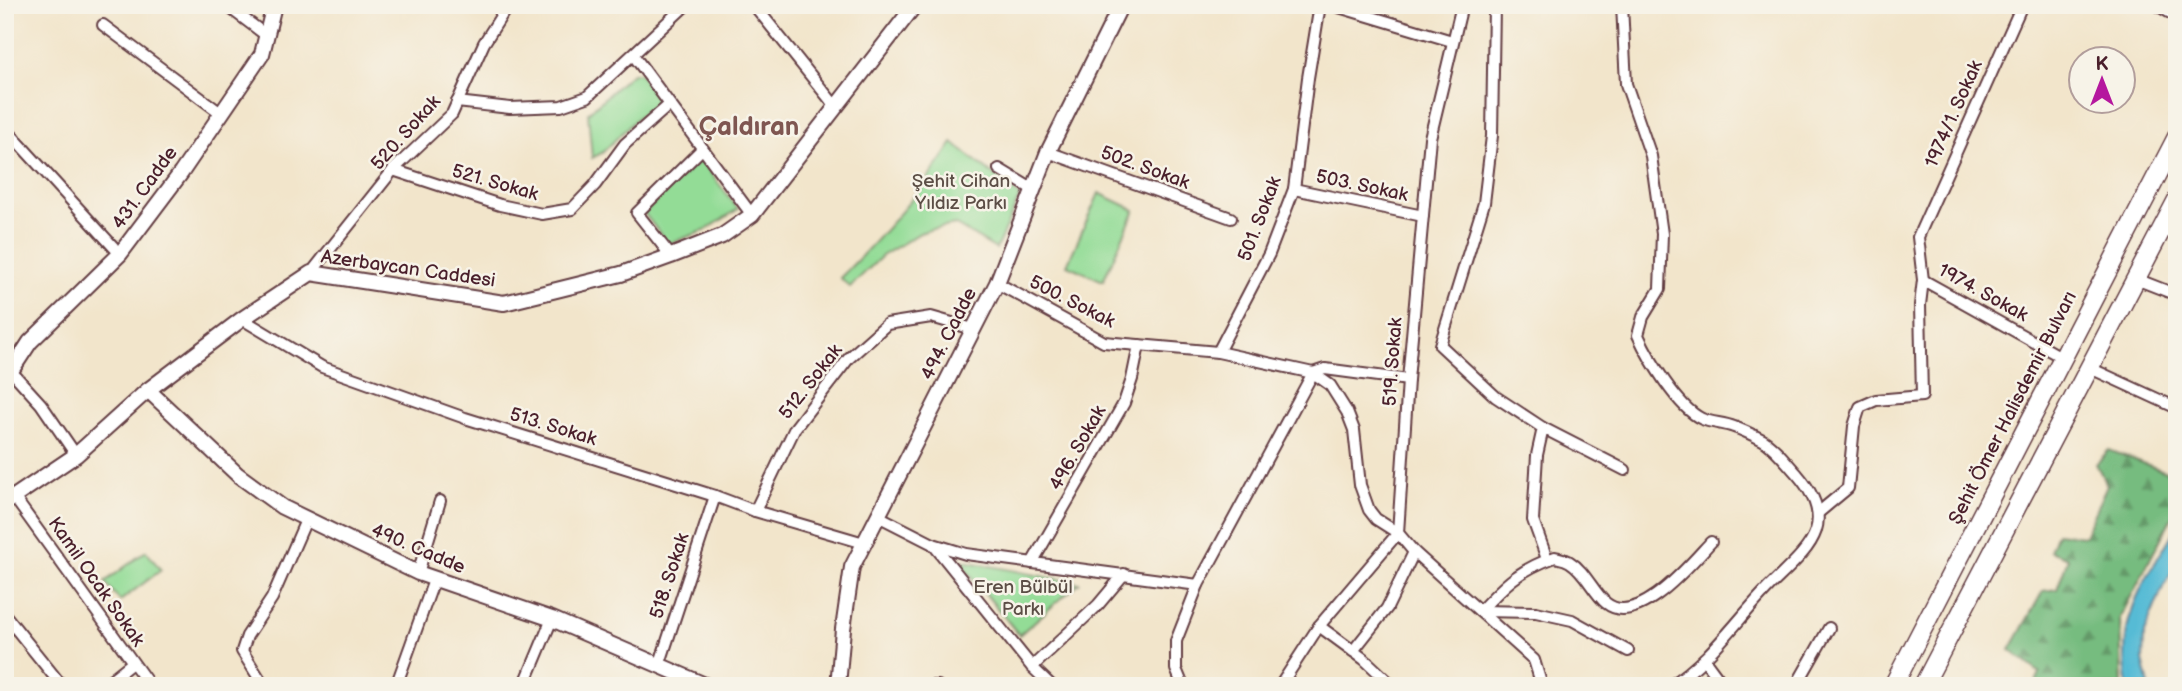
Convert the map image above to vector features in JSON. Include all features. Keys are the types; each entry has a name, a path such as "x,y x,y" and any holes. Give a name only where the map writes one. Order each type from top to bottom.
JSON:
{"highway":[{"name":"Şehit Ömer Halisdemir Bulvarı","path":"1893,686 2175,139"},
{"path":"1923,686 2046,446 2090,368 2177,200"}],"street":[{"path":"226,5 267,36"},
{"name":"431. Cadde","path":"8,372 30,342 120,254 181,173 262,54 274,5"},
{"name":"520. Sokak","path":"311,273 393,170 452,114 484,43 508,5"},
{"path":"457,102 510,108 561,106 587,97 686,5"},
{"path":"754,5 836,107"},
{"name":"Azerbaycan Caddesi","path":"10,500 76,455 148,390 242,318 311,273 504,303 621,274 722,236 752,215 915,5"},
{"name":"494. Cadde","path":"838,686 842,629 852,567 997,283 1048,152 1121,5"},
{"name":"501. Sokak","path":"1218,352 1269,254 1294,189 1307,78 1320,5"},
{"path":"1332,5 1452,41"},
{"name":"519. Sokak","path":"1398,533 1408,380 1430,138 1462,5"},
{"path":"1494,5 1492,136 1484,203 1440,345 1496,397 1544,428 1625,470"},
{"path":"1622,5 1626,84 1651,156 1662,234 1660,289 1643,317 1638,335 1650,362 1679,398 1701,419 1735,427 1766,442 1807,486 1818,513 1818,525 1809,546 1704,659 1685,677 1670,686"},
{"name":"1974/1. Sokak","path":"1923,280 1919,237 2022,5"},
{"path":"2157,5 2177,17"},
{"path":"103,25 222,114"},
{"path":"634,56 752,215"},
{"name":"521. Sokak","path":"393,170 500,205 542,214 572,209 625,144 669,105"},
{"path":"5,128 120,254"},
{"path":"671,256 637,213 702,149"},
{"name":"502. Sokak","path":"1048,152 1231,218"},
{"path":"999,169 1032,189"},
{"name":"503. Sokak","path":"1294,189 1423,216"},
{"path":"2136,279 2177,295"},
{"path":"1818,513 1848,488 1854,426 1860,407 1876,400 1922,396 1920,305 1923,280"},
{"name":"1974. Sokak","path":"1923,280 2063,358"},
{"name":"500. Sokak","path":"997,283 1104,342 1218,352"},
{"name":"512. Sokak","path":"754,511 795,428 849,358 887,324 931,317 973,329"},
{"name":"513. Sokak","path":"242,318 322,367 465,418 715,496 754,511 864,543"},
{"name":"496. Sokak","path":"1032,563 1124,403 1139,345"},
{"path":"5,347 8,372 41,404 76,455"},
{"path":"1218,352 1313,373 1330,385 1347,411 1354,430 1364,502 1376,519 1398,533 1414,552 1534,660 1542,686"},
{"path":"2090,368 2177,408"},
{"path":"1183,686 1176,669 1176,641 1198,585 1313,373 1325,369 1408,380"},
{"name":"490. Cadde","path":"148,390 238,475 282,507 306,520 434,580 552,619 707,686"},
{"path":"1544,428 1537,455 1532,520 1547,559"},
{"name":"518. Sokak","path":"659,666 715,496"},
{"name":"Kamil Ocak Sokak","path":"10,500 150,686"},
{"path":"418,573 440,501"},
{"path":"878,516 933,544 966,554 1198,585"},
{"path":"264,686 243,651 244,644 272,598 306,520"},
{"path":"1280,686 1319,626 1398,533"},
{"path":"1480,611 1528,567 1555,556 1571,562 1608,605 1622,610 1645,604 1679,577 1711,542"},
{"path":"933,544 1032,667 1052,686"},
{"path":"1353,651 1387,608 1414,552"},
{"path":"1032,667 1098,605 1124,574"},
{"path":"396,686 434,580"},
{"path":"1480,611 1536,612 1572,620 1628,651"},
{"path":"5,615 62,686"},
{"path":"524,686 552,619"},
{"path":"1319,626 1353,651 1391,685"},
{"path":"1796,686 1829,628"},
{"path":"1704,659 1724,686"},
{"path":"103,686 132,663"},
{"path":"894,686 938,686"}],"green space":[{"path":"632,73 640,73 659,103 640,115 602,153 592,158 588,113"},
{"name":"Şehit Cihan Yıldız Parkı","path":"953,143 1020,196 996,249 956,225 932,229 920,233 882,256 850,287 840,278 900,214"},
{"path":"700,159 738,209 706,230 668,244 644,213"},
{"path":"1099,193 1135,210 1103,281 1067,265"},
{"path":"2109,450 2177,476 2177,507 2120,618 2122,686 2034,686 2040,673 2010,650 2043,591 2057,589 2068,558 2050,551 2057,533 2084,536 2107,485 2096,464"},
{"path":"146,551 161,570 120,601 105,582"},
{"name":"Eren Bülbül Parkı","path":"958,560 1079,583 1019,635"}],"water":[{"path":"2177,526 2177,564 2163,587 2144,633 2143,660 2149,686 2128,686 2125,662 2129,620 2144,583"}],"district":[{"name":"Çaldıran","path":"749,127"}]}
